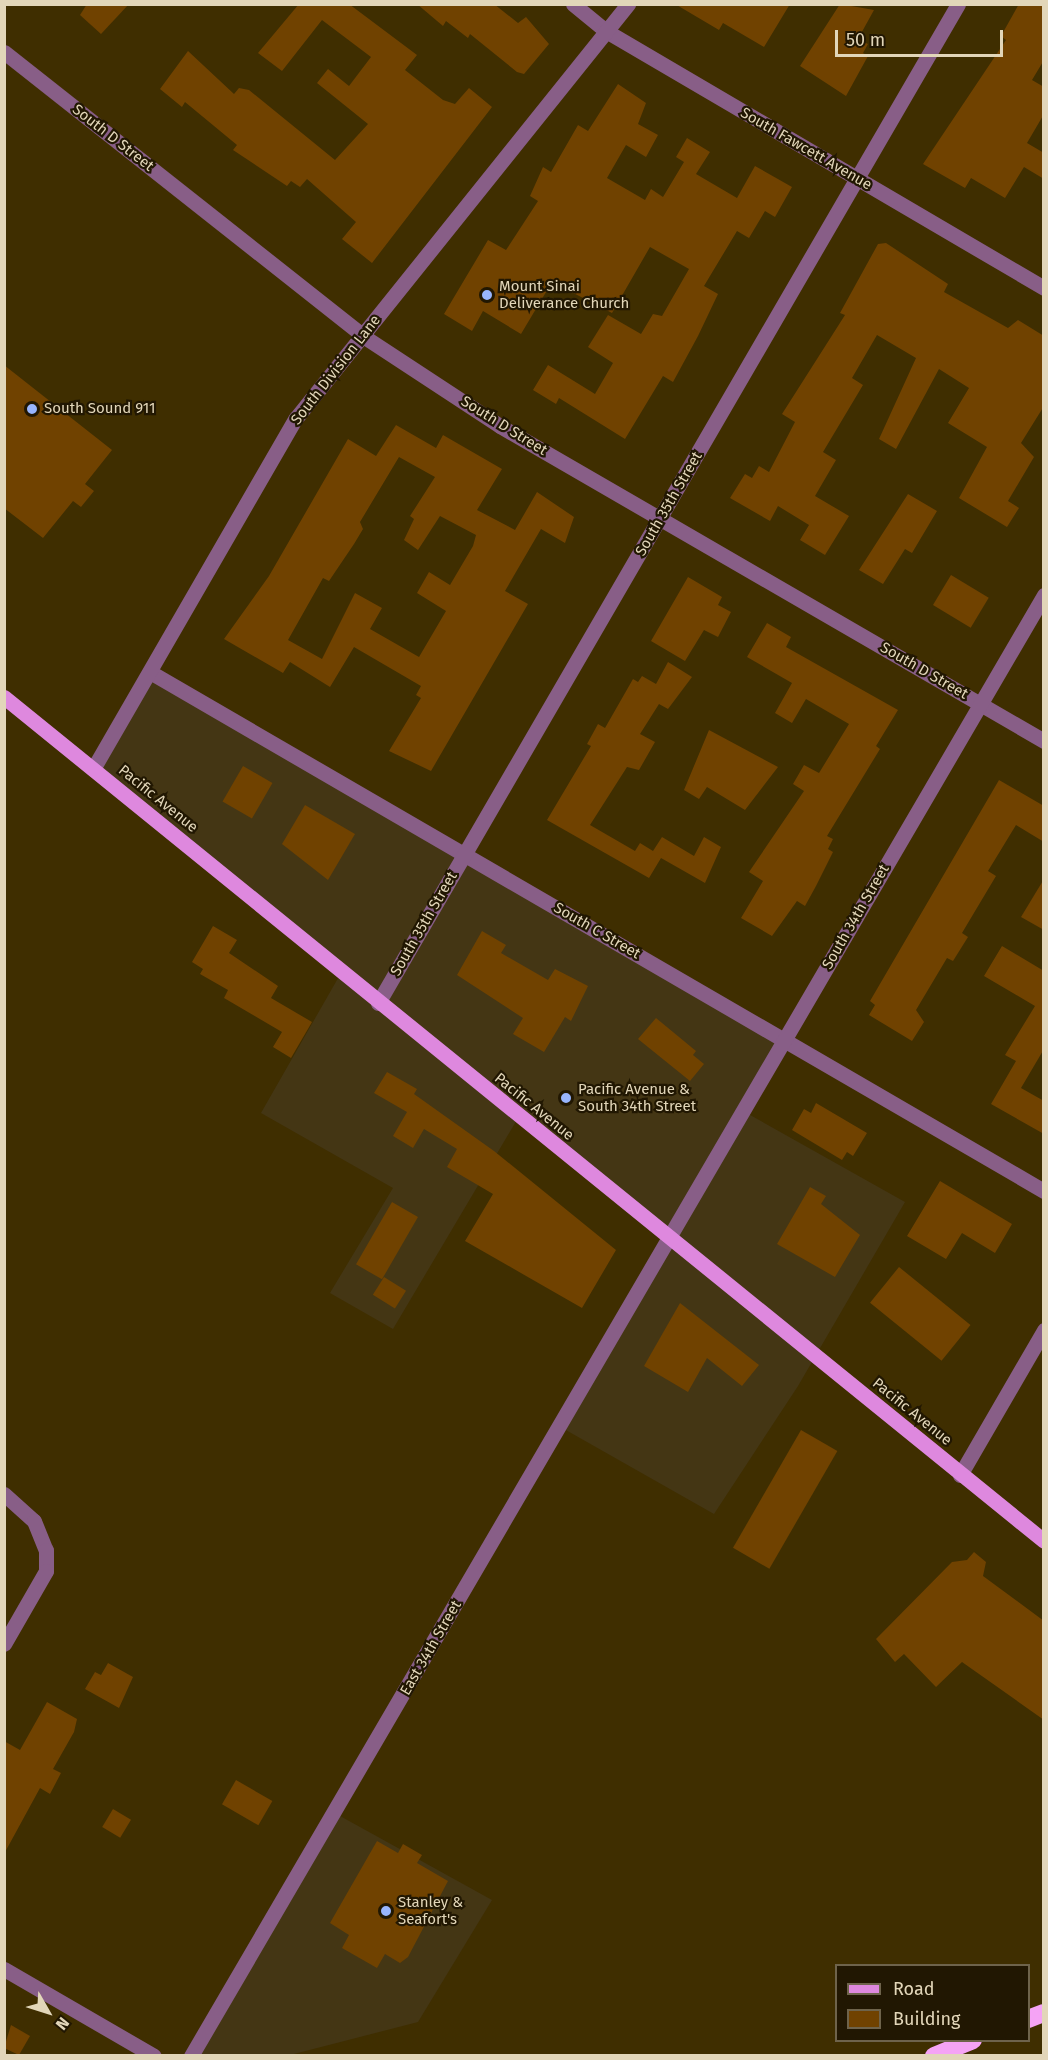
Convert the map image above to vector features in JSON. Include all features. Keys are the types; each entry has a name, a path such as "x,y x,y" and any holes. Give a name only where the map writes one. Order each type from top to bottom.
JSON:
{"highway":[{"path":"1030,2019 1044,2013"},
{"path":"934,2055 968,2042"}],"main road":[{"name":"Pacific Avenue","path":"4,697 669,1240 1044,1541"}],"street":[{"name":"South Fawcett Avenue","path":"573,4 606,31 1044,288"},
{"name":"South Division Lane","path":"93,769 296,418 627,4"},
{"name":"South 35th Street","path":"378,1003 958,4"},
{"name":"South D Street","path":"4,52 363,336 500,426 1044,741"},
{"name":"South 34th Street","path":"669,1240 1044,595"},
{"name":"South C Street","path":"150,672 1044,1191"},
{"name":"East 34th Street","path":"190,2055 669,1240"},
{"path":"960,1474 1044,1330"},
{"path":"4,1494 41,1531 46,1571 4,1644"},
{"path":"4,1969 154,2055"}],"shaded area":[{"path":"150,672 785,1041 743,1111 905,1202 798,1386 714,1514 557,1425 669,1240 518,1118 393,1329 330,1293 393,1188 261,1113 341,973 93,769"},
{"path":"331,1811 492,1900 418,2022 290,2055 190,2056"}],"building":[{"path":"87,4 129,4 101,34 80,15"},
{"path":"299,4 349,4 417,55 405,70 443,100 455,104 469,88 492,107 372,263 342,239 356,222 307,179 300,187 291,181 287,186 233,150 237,145 185,102 182,107 160,89 188,51 234,94 239,88 249,90 335,160 368,124 317,83 328,69 349,86 371,57 322,20 282,71 258,53"},
{"path":"417,4 494,4 518,23 526,17 549,44 524,74 517,72 470,34 468,38 446,21 443,26"},
{"path":"675,4 790,4 764,47 723,23 719,30"},
{"path":"840,4 874,10 858,39 868,44 863,53 868,56 846,96 800,66"},
{"path":"1019,4 1044,4 1044,60 1032,80 1044,87 1044,114 1027,143 1044,153 1044,179 1024,167 1005,198 971,178 965,188 923,164 1006,40 1001,36"},
{"path":"618,84 646,103 638,124 658,135 646,157 626,145 607,178 645,200 651,189 663,197 684,162 676,157 687,138 710,152 696,174 737,198 755,166 792,187 775,217 765,211 749,238 737,231 704,286 718,294 698,336 673,382 663,376 625,439 559,398 556,404 533,390 548,365 595,394 613,363 588,347 608,315 641,334 653,314 662,316 689,269 650,247 612,313 552,282 521,334 483,311 472,331 444,314 488,240 506,250 538,201 530,196 543,167 551,172 578,125 588,131"},
{"path":"886,243 948,284 944,292 1008,328 1018,320 1044,336 1044,406 1021,443 1034,457 1008,501 1019,508 1007,527 959,498 987,447 948,423 969,388 939,369 896,449 879,439 916,358 877,335 852,378 863,385 823,452 836,460 815,496 849,516 825,555 800,540 809,525 778,506 770,521 730,498 745,474 752,478 759,466 769,472 795,422 782,414 845,315 840,313 878,244"},
{"name":"South Sound 911","path":"4,365 112,450 85,484 94,491 81,507 73,501 43,538 4,508"},
{"path":"396,425 436,448 443,435 502,469 477,510 515,530 537,492 574,517 565,543 541,529 505,591 528,604 431,771 389,751 421,698 416,695 421,686 354,647 330,687 290,662 283,673 224,639 269,576 348,439 376,456","holes":["399,457 435,477 410,516 414,519 404,540 418,550 440,516 476,535 473,546 450,585 429,572 417,593 446,611 419,657 370,629 382,608 355,593 322,659 288,640 323,578 329,581 354,544 363,529 360,522"]},
{"path":"908,494 937,511 912,553 905,549 883,584 859,570"},
{"path":"951,575 989,598 971,628 933,605"},
{"path":"688,577 722,597 718,605 731,612 718,637 704,630 685,661 651,641"},
{"path":"767,623 791,637 786,647 898,710 876,746 880,749 827,836 833,839 828,849 833,852 805,906 797,901 772,936 741,918 763,881 749,872 804,791 793,784 804,765 819,773 849,724 806,699 792,723 775,713 792,683 747,657"},
{"path":"668,662 692,677 668,709 659,704 640,734 655,742 639,770 627,767 590,825 635,851 640,843 653,851 662,837 694,856 704,837 721,847 705,883 661,858 649,878 547,820 591,746 587,744 598,724 605,728 633,679 638,682 642,676 656,684"},
{"path":"709,730 778,767 745,810 707,787 699,799 684,790"},
{"path":"243,766 272,783 252,819 222,802"},
{"path":"999,780 1044,806 1044,842 1016,825 988,871 996,876 962,933 968,937 953,961 947,958 916,1010 924,1022 912,1041 869,1015 875,1005 870,1001"},
{"path":"305,805 355,834 328,880 282,844"},
{"path":"1044,879 1044,930 1021,917"},
{"path":"213,926 237,940 229,953 278,986 271,998 312,1022 291,1058 273,1047 282,1032 224,998 228,990 200,974 203,969 192,962"},
{"path":"482,931 506,945 501,953 548,980 555,969 588,986 571,1021 565,1017 544,1052 513,1034 523,1018 457,975"},
{"path":"1002,946 1044,971 1044,1049 1021,1088 1044,1101 1044,1134 991,1104 1016,1061 1005,1055 1035,1006 984,976"},
{"path":"656,1018 696,1051 693,1055 704,1064 690,1081 638,1039"},
{"path":"387,1072 417,1089 414,1094 494,1151 616,1250 582,1308 465,1241 493,1194 447,1167 457,1149 424,1129 413,1148 393,1136 407,1112 374,1093"},
{"path":"816,1103 867,1133 853,1156 847,1152 842,1160 792,1130 804,1109 811,1113"},
{"path":"940,1181 1012,1224 995,1253 962,1233 946,1259 907,1236"},
{"path":"810,1187 826,1196 821,1204 860,1235 835,1277 777,1244"},
{"path":"392,1202 418,1217 382,1279 356,1264"},
{"path":"899,1267 970,1325 942,1361 870,1303"},
{"path":"384,1277 406,1291 395,1309 373,1295"},
{"path":"680,1303 759,1365 742,1386 707,1358 688,1392 644,1366"},
{"path":"801,1430 837,1451 769,1569 733,1548"},
{"path":"974,1552 986,1562 983,1576 1044,1621 1044,1720 962,1662 936,1687 904,1654 895,1662 876,1639 952,1562 967,1560"},
{"path":"108,1663 133,1677 119,1708 85,1689 95,1672 101,1675"},
{"path":"47,1702 77,1719 74,1732 53,1769 61,1773 50,1794 40,1788 4,1854 4,1741 20,1750"},
{"path":"236,1780 272,1801 258,1825 222,1804"},
{"path":"113,1809 131,1820 120,1838 102,1827"},
{"name":"Stanley & Seafort's","path":"377,1841 398,1853 403,1844 422,1855 417,1863 448,1881 408,1957 400,1963 385,1954 377,1968 342,1948 349,1935 330,1923"},
{"path":"11,2025 30,2036 19,2055 4,2048"}],"place":[{"name":"Mount Sinai Deliverance Church","path":"487,295"},
{"name":"South Sound 911","path":"32,409"},
{"name":"Pacific Avenue & South 34th Street","path":"566,1098"},
{"name":"Stanley & Seafort's","path":"386,1911"}]}
